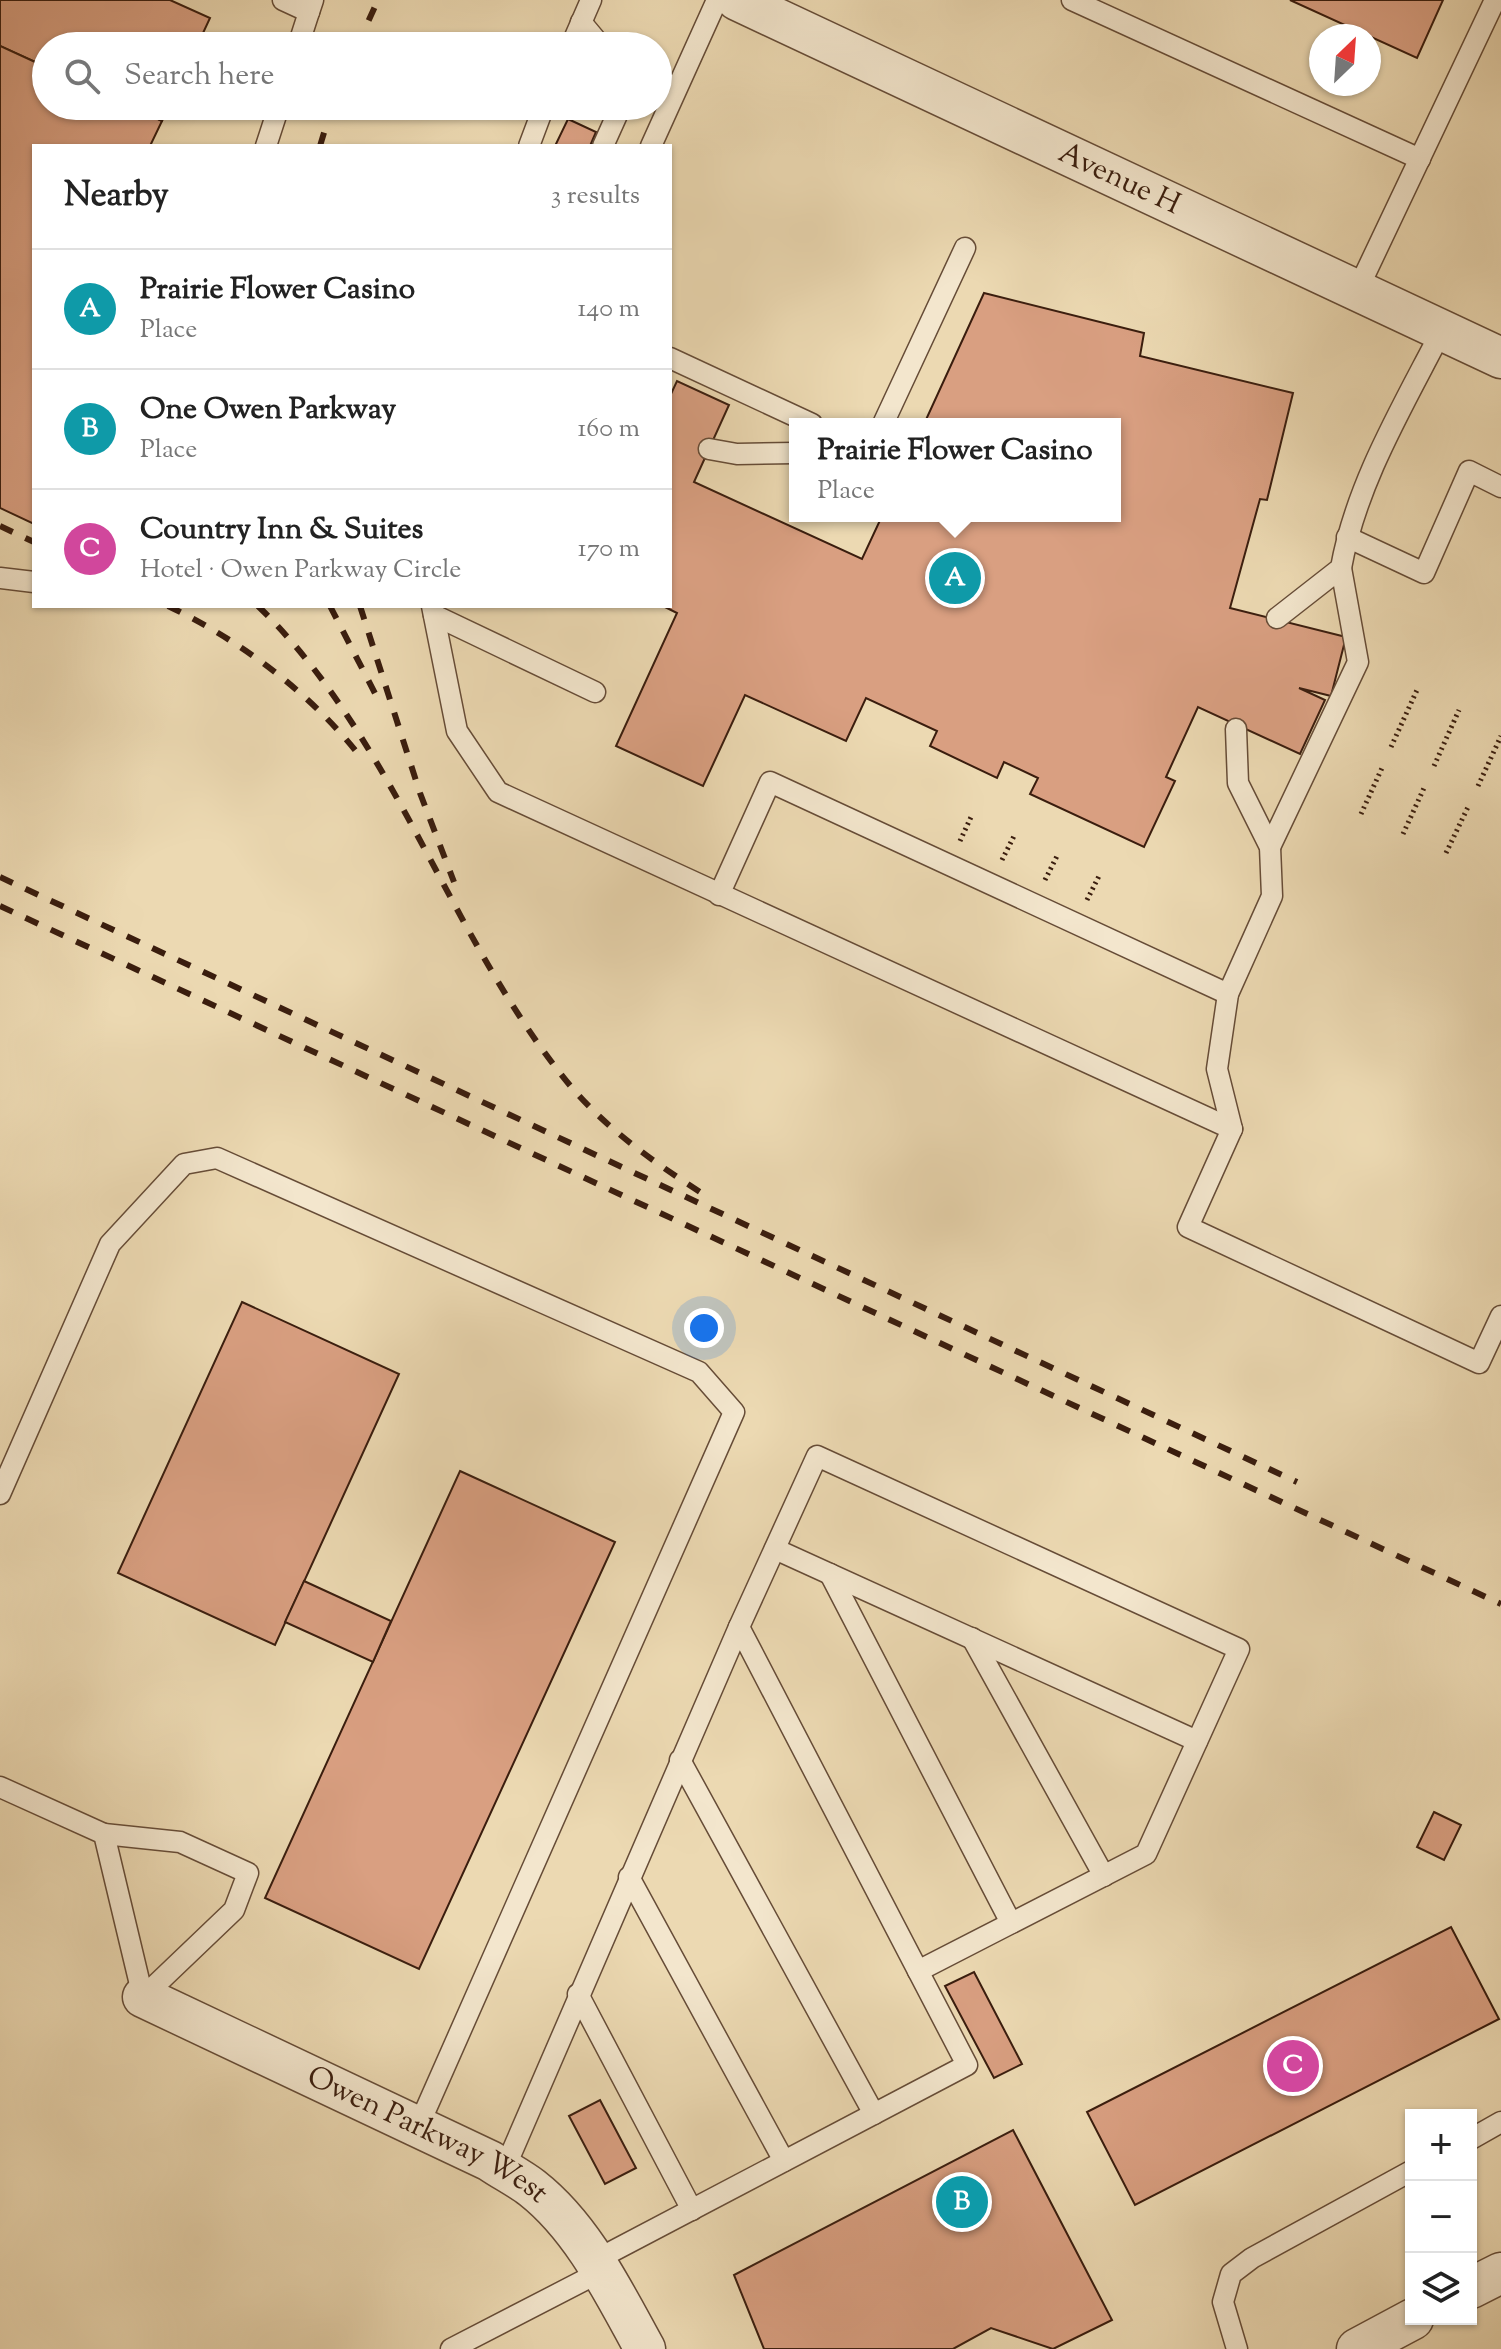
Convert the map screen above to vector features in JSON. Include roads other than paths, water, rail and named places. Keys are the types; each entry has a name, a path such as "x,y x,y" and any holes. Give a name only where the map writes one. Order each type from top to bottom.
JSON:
{"street":[{"name":"Avenue H","path":"737,0 1501,358"},
{"name":"Owen Parkway West","path":"143,1997 418,2127 504,2170 533,2189 569,2226 598,2266 645,2349"},
{"path":"1477,2285 1501,2273"},
{"path":"1357,2349 1405,2323"}],"lane":[{"path":"283,0 311,6 303,32"},
{"path":"577,32 591,0"},
{"path":"672,100 717,0"},
{"path":"1072,0 1420,159"},
{"path":"1357,291 1495,0"},
{"path":"581,22 589,32"},
{"path":"267,144 274,120"},
{"path":"530,144 539,120"},
{"path":"604,144 615,120"},
{"path":"652,144 663,120"},
{"path":"886,418 965,248"},
{"path":"1270,847 1358,662 1341,568 1347,537 1376,461 1442,330"},
{"path":"672,359 799,418"},
{"path":"709,449 737,454 789,453"},
{"path":"1347,537 1424,573 1469,471 1501,487"},
{"path":"1277,618 1341,568"},
{"path":"0,578 32,582"},
{"path":"433,610 595,692"},
{"path":"433,610 457,731 498,792 1232,1129"},
{"path":"1236,729 1238,783 1270,847 1272,896 1228,994 1217,1069 1232,1129 1188,1227 1479,1363 1501,1316"},
{"path":"719,895 770,782 1228,994"},
{"path":"0,1494 110,1244 184,1164 217,1158 699,1372 734,1412 418,2127"},
{"path":"504,2170 680,1760 817,1456 1239,1649 1146,1854 918,1971"},
{"path":"775,1549 1197,1741"},
{"path":"830,1574 1011,1923"},
{"path":"461,2347 692,2210 967,2065 739,1627"},
{"path":"972,1638 1104,1876"},
{"path":"680,1760 874,2114"},
{"path":"0,1787 104,1834 180,1842 248,1873 234,1910 143,1997"},
{"path":"104,1834 143,1997"},
{"path":"629,1877 784,2161"},
{"path":"578,1994 692,2210"},
{"path":"1477,2136 1501,2122"},
{"path":"1237,2349 1223,2302 1231,2274 1252,2258 1405,2174"}],"railway":[{"path":"363,32 378,0"},
{"path":"321,144 328,120"},
{"path":"0,526 32,541"},
{"path":"172,608 223,636 274,672 322,713 363,760"},
{"path":"260,608 307,660 349,718 491,970 530,1031 573,1089 638,1149 711,1199"},
{"path":"331,608 381,705"},
{"path":"361,608 420,793 454,882"},
{"path":"0,877 1297,1482"},
{"path":"0,906 1501,1604"}],"place":[{"name":"Prairie Flower Casino","path":"955,578"},
{"name":"Country Inn & Suites","path":"1293,2066"},
{"name":"One Owen Parkway","path":"962,2202"}]}
